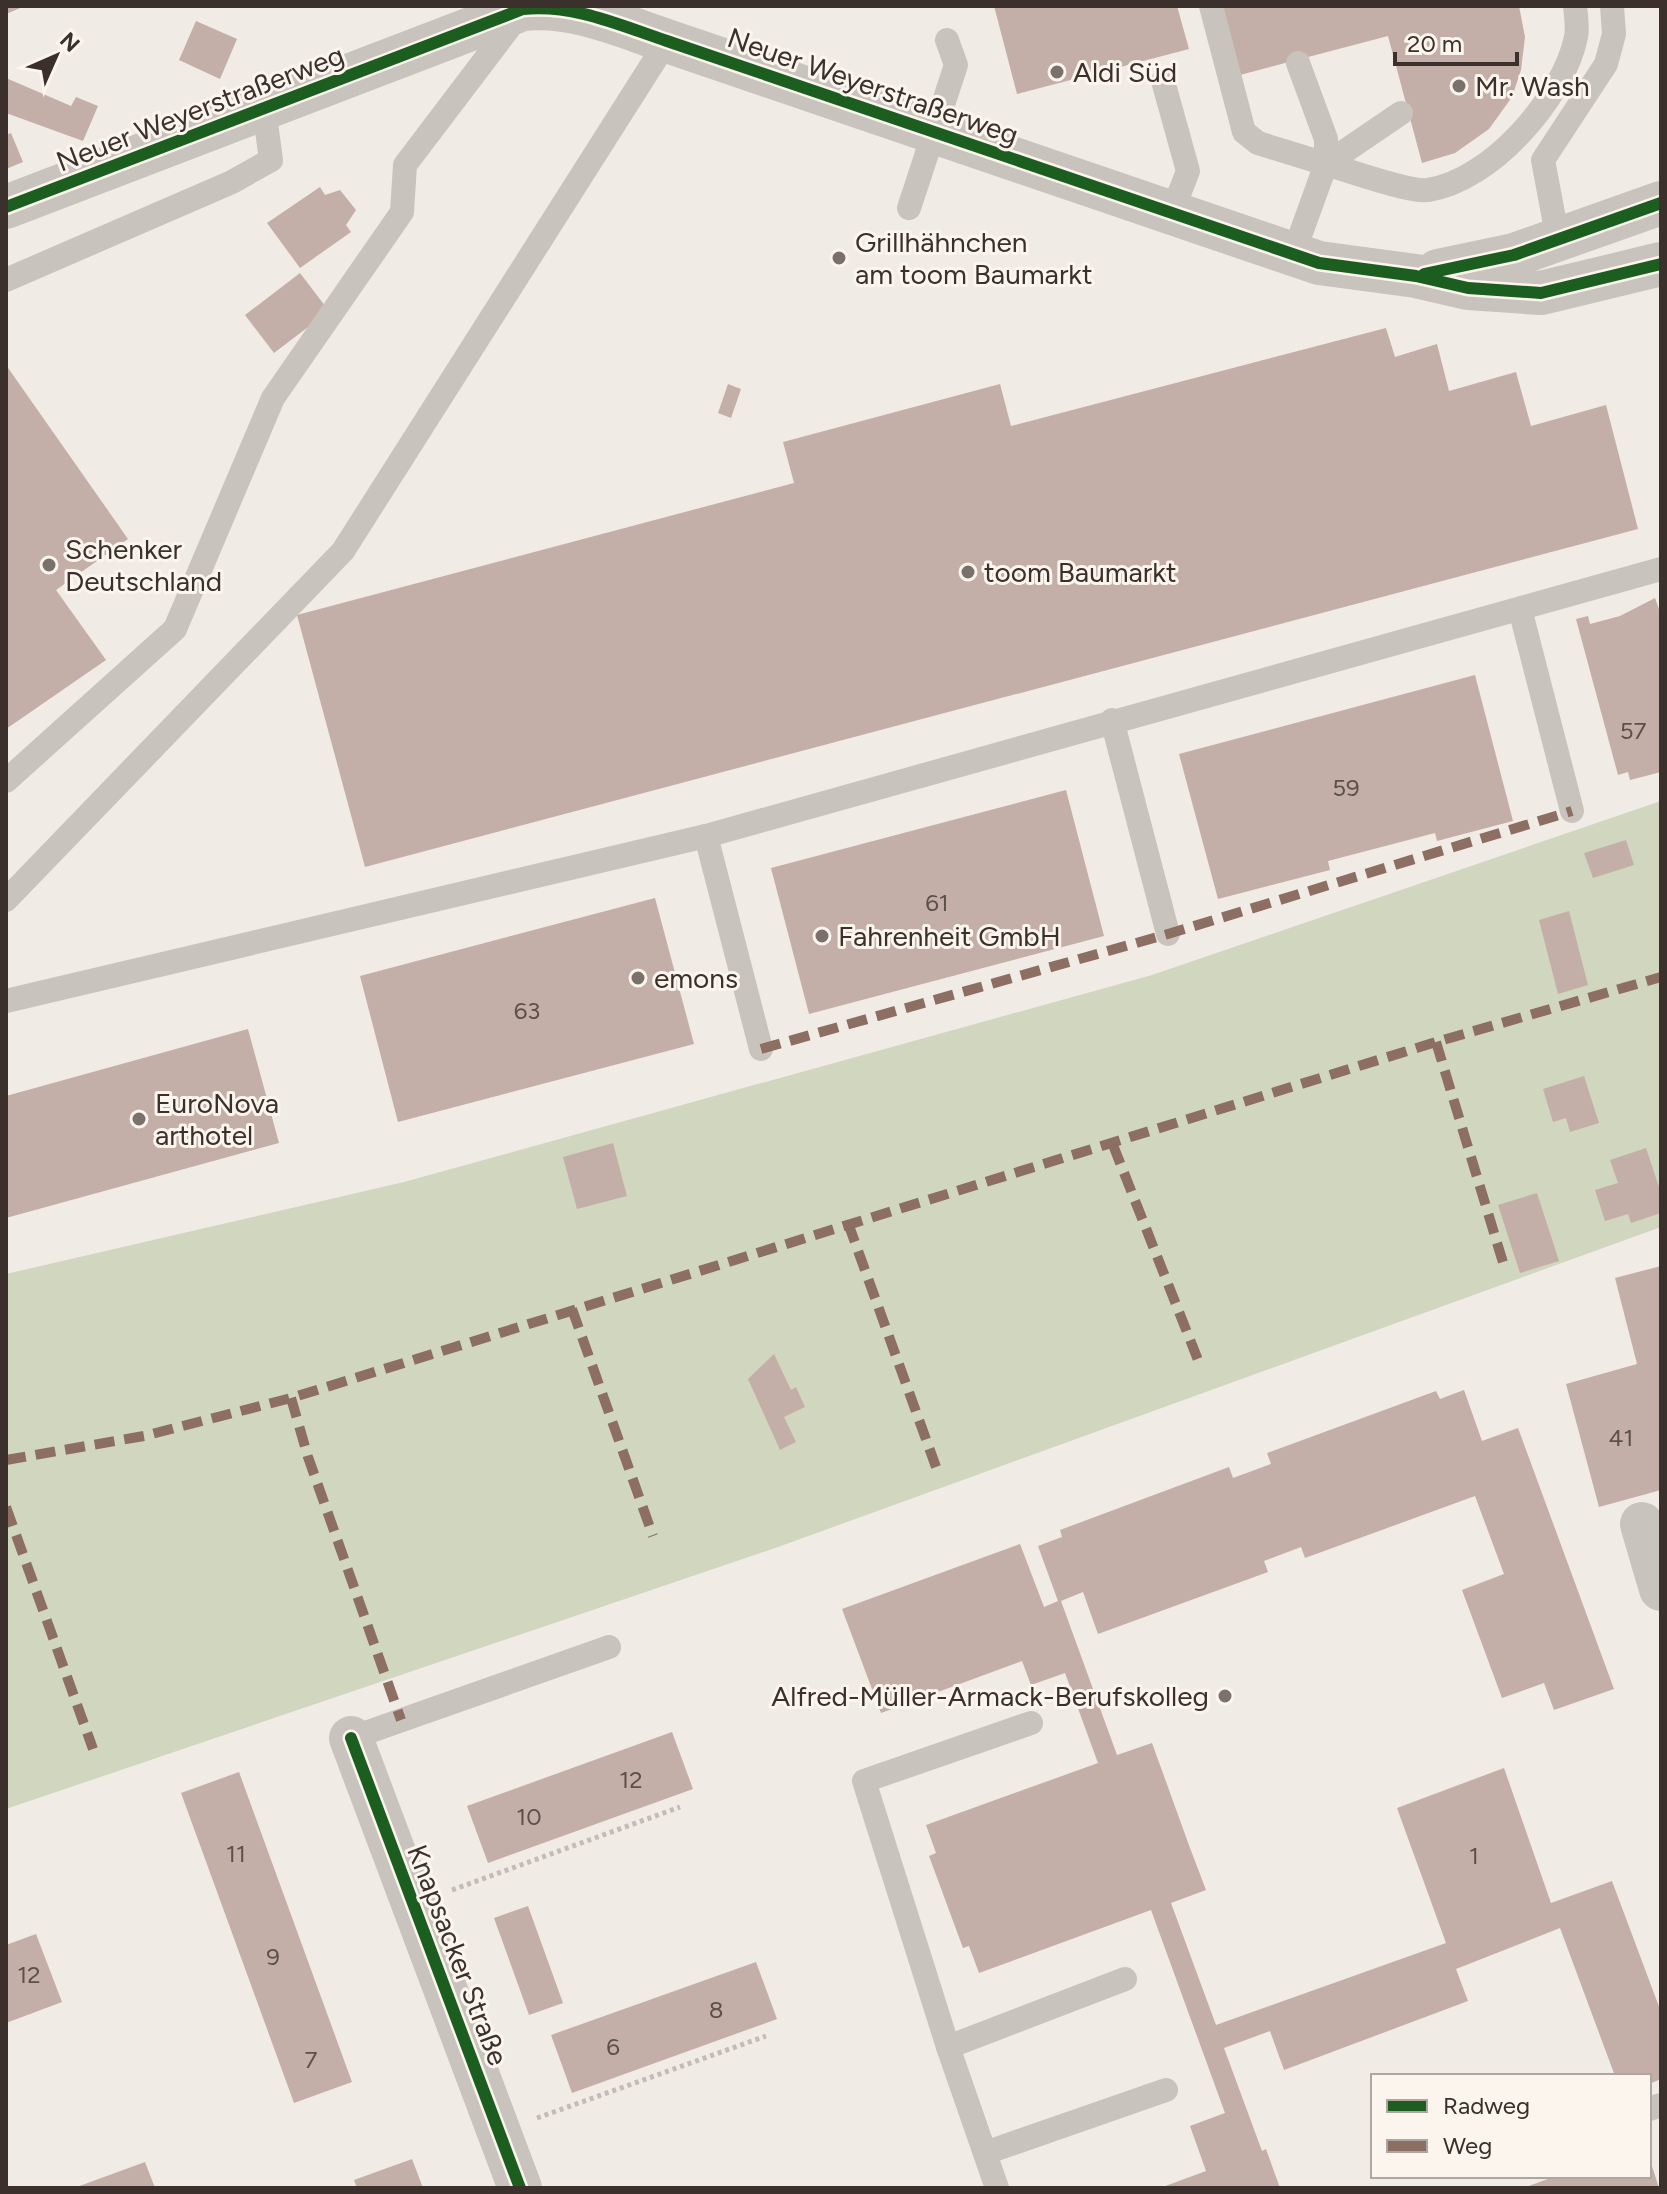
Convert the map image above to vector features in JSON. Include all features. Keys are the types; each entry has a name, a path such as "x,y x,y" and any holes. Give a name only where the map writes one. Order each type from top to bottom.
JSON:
{"street":[{"name":"Neuer Weyerstraßerweg","path":"6,207 520,8 549,7 574,10 1319,263 1416,276 1468,288 1541,293 1661,264"},
{"name":"Neuer Weyerstraßerweg","path":"1416,276 1514,255 1661,203"},
{"path":"1642,1524 1661,1589"},
{"name":"Knapsacker Straße","path":"351,1738 520,2188"}],"lane":[{"path":"1211,6 1244,132 1258,143 1426,191 1469,176 1513,144 1556,84 1576,36 1575,6"},
{"path":"1558,240 1543,160 1606,64 1614,34 1612,6"},
{"path":"6,781 175,629 273,398 402,212 405,165 520,8"},
{"path":"909,208 936,134 956,65 947,40"},
{"path":"6,900 343,551 667,41"},
{"path":"1293,255 1326,164 1326,139 1298,63"},
{"path":"1163,81 1188,171 1171,215"},
{"path":"6,280 232,182 271,160 264,108"},
{"path":"1326,164 1401,113"},
{"path":"6,1001 706,836 1661,569"},
{"path":"1520,609 1572,811"},
{"path":"1112,720 1168,934"},
{"path":"706,836 761,1049"},
{"path":"351,1738 609,1647"},
{"path":"997,2188 948,2047 864,1781 1031,1723"},
{"path":"948,2047 1125,1979"},
{"path":"985,2153 1166,2090"}],"path":[{"path":"413,1904 680,1807"},
{"path":"499,2132 766,2036"}],"green space":[{"path":"1661,801 1661,1227 778,1547 6,1809 6,1274 404,1182 1152,975"}],"building":[{"path":"6,6 25,6 6,14"},
{"name":"Aldi Süd","path":"994,6 1177,6 1189,49 1017,94"},
{"name":"Mr. Wash","path":"1222,6 1519,6 1525,37 1521,70 1512,97 1489,129 1455,153 1422,163 1388,36 1240,75"},
{"path":"196,21 237,39 220,79 179,60"},
{"path":"6,78 71,106 76,97 98,106 83,141 6,113"},
{"path":"11,133 23,162 6,169 6,135"},
{"path":"320,187 325,195 340,190 356,210 346,225 351,232 300,268 267,223"},
{"path":"300,273 329,311 274,353 245,315"},
{"name":"toom Baumarkt","path":"1386,328 1395,357 1437,344 1449,391 1516,372 1531,426 1606,405 1638,529 365,867 297,615 794,483 783,442 1000,384 1011,426"},
{"name":"Schenker Deutschland","path":"6,365 128,539 56,590 106,660 6,729"},
{"path":"728,384 741,389 731,418 718,413"},
{"path":"1655,598 1661,615 1661,772 1630,780 1628,772 1618,775 1576,619 1588,616 1590,624 1620,616"},
{"path":"1475,675 1513,821 1437,841 1435,833 1328,861 1330,870 1218,899 1179,754"},
{"path":"1066,790 1104,936 809,1014 771,868"},
{"path":"1626,840 1634,865 1593,878 1584,853"},
{"path":"655,898 694,1044 398,1122 360,976"},
{"path":"1569,911 1588,985 1558,994 1539,920"},
{"name":"EuroNova arthotel","path":"248,1029 279,1143 6,1218 6,1096"},
{"path":"1584,1076 1599,1123 1570,1132 1566,1118 1553,1122 1543,1089"},
{"path":"613,1143 627,1196 577,1209 563,1157"},
{"path":"1646,1148 1661,1193 1661,1213 1631,1223 1628,1214 1605,1221 1595,1190 1618,1183 1610,1160"},
{"path":"1537,1193 1559,1261 1520,1273 1498,1205"},
{"path":"1661,1266 1661,1490 1599,1507 1566,1384 1637,1364 1615,1278"},
{"path":"774,1354 791,1390 796,1387 805,1407 784,1417 796,1442 780,1450 748,1379"},
{"path":"1464,1390 1482,1441 1518,1428 1614,1689 1554,1710 1544,1683 1502,1698 1462,1590 1504,1574 1475,1496 1305,1558 1301,1547 1264,1561 1268,1572 1098,1634 1083,1592 1061,1601 1117,1755 1152,1743 1206,1890 1171,1903 1216,2025 1446,1943 1397,1808 1504,1768 1551,1903 1612,1881 1661,2012 1661,2079 1651,2083 1651,2074 1614,2074 1560,1928 1456,1969 1468,2001 1284,2070 1270,2031 1224,2048 1262,2151 1266,2149 1280,2188 1160,2188 1206,2171 1190,2126 1225,2113 1151,1910 979,1973 969,1946 963,1948 929,1856 936,1853 926,1825 1098,1763 1065,1673 1031,1685 1022,1661 881,1713 842,1609 1020,1544 1044,1607 1058,1601 1038,1546 1062,1537 1060,1530 1229,1467 1233,1478 1271,1464 1267,1453 1436,1391 1440,1399"},
{"path":"672,1732 693,1789 488,1863 467,1806"},
{"path":"239,1772 352,2082 294,2103 181,1793"},
{"path":"528,1906 563,2003 529,2015 494,1918"},
{"path":"36,1934 62,2002 6,2023 6,1945"},
{"path":"756,1962 777,2019 572,2093 551,2035"},
{"path":"412,2159 423,2188 357,2188 354,2180"},
{"path":"145,2162 155,2188 74,2188"},
{"path":"1651,2163 1659,2188 1523,2188 1550,2178 1651,2178"}],"marked path":[{"path":"761,1049 1168,934 1572,811"},
{"path":"6,1460 144,1436 291,1398 1436,1042 1661,977"},
{"path":"1436,1042 1505,1269"},
{"path":"1113,1145 1200,1365"},
{"path":"848,1223 936,1467"},
{"path":"572,1309 653,1536"},
{"path":"291,1398 308,1457 401,1720"},
{"path":"6,1507 93,1749"}],"cycle path":[{"path":"6,207 523,9 542,8 578,13 614,23 1319,263 1416,276 1468,288 1541,293 1661,264"},
{"path":"1424,274 1514,255 1661,203"},
{"path":"351,1738 520,2188"}],"place":[{"name":"Aldi Süd","path":"1057,72"},
{"name":"Mr. Wash","path":"1459,86"},
{"name":"Grillhähnchen am toom Baumarkt","path":"839,258"},
{"name":"Schenker Deutschland","path":"49,565"},
{"name":"toom Baumarkt","path":"968,572"},
{"name":"Fahrenheit GmbH","path":"822,936"},
{"name":"emons","path":"638,978"},
{"name":"EuroNova arthotel","path":"139,1119"},
{"name":"Alfred-Müller-Armack-Berufskolleg","path":"1225,1696"}]}
